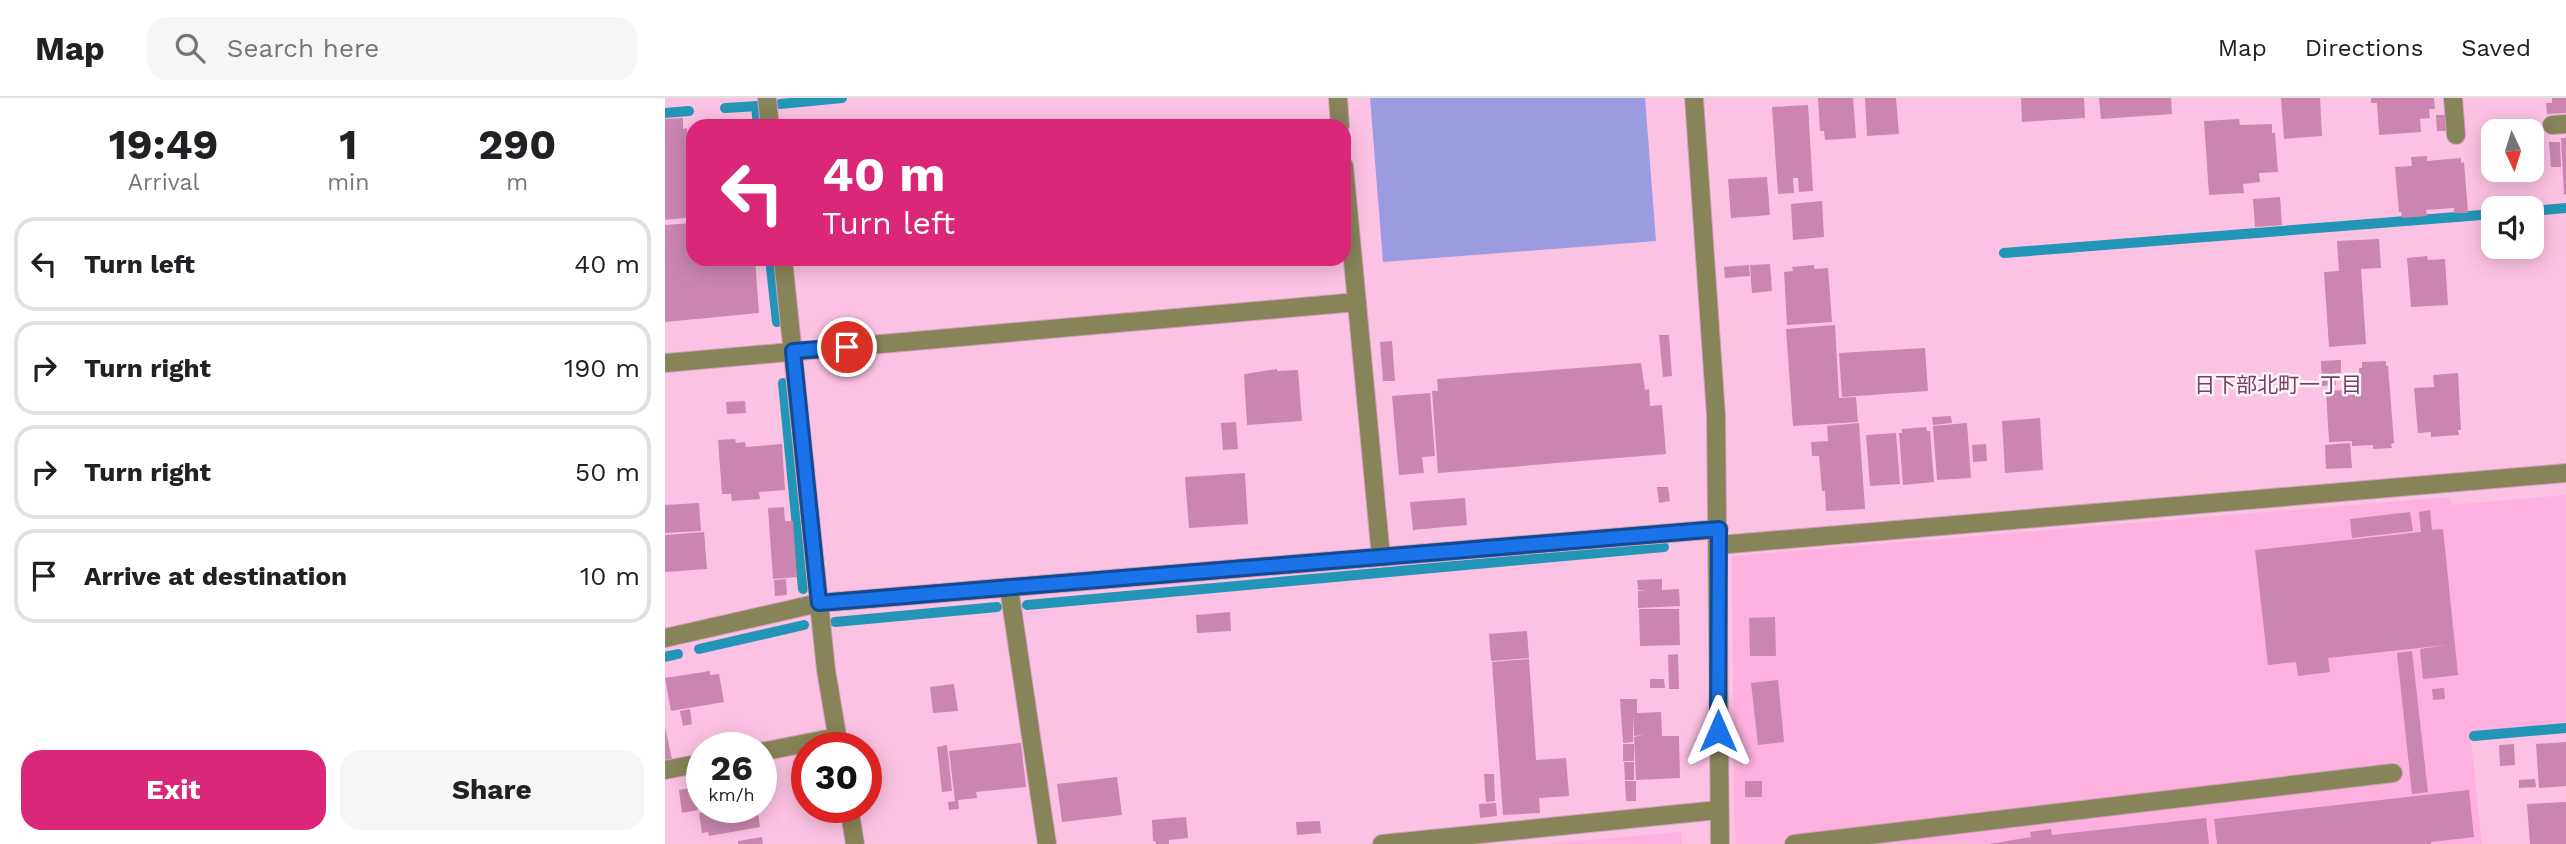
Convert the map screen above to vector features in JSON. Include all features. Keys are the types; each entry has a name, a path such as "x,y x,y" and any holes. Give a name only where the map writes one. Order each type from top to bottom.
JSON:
{"street":[{"path":"767,98 769,119"},
{"path":"1338,98 1340,119"},
{"path":"1693,98 1716,415 1720,844"},
{"path":"2453,98 2456,135"},
{"path":"1351,239 1381,557"},
{"path":"784,266 826,670 836,732"},
{"path":"665,362 1357,302"},
{"path":"665,638 819,603 1381,557 1719,537 2566,473"},
{"path":"1009,587 1047,844"},
{"path":"665,770 686,766"},
{"path":"1794,844 2393,773"},
{"path":"1382,844 1718,810"},
{"path":"852,823 855,844"}],"shaded area":[{"path":"1370,98 1645,98 1656,241 1383,262"},
{"path":"2566,495 2566,725 2470,733 2482,844 1736,844 1732,556 2449,497 2451,505"},
{"path":"1681,832 1682,844 1544,844"}],"building":[{"path":"1818,98 1853,98 1856,138 1825,140 1824,131 1820,131"},
{"path":"1865,98 1896,98 1899,134 1867,136"},
{"path":"2021,98 2084,98 2085,118 2022,122"},
{"path":"2099,98 2171,98 2172,114 2101,119"},
{"path":"2281,98 2320,98 2322,136 2284,139"},
{"path":"2371,98 2434,98 2435,109 2429,109 2430,118 2420,119 2421,132 2379,135 2377,103 2371,103"},
{"path":"2552,98 2566,98 2566,113 2547,114 2546,103 2552,103"},
{"path":"1808,105 1813,191 1799,192 1798,178 1793,178 1794,193 1778,194 1772,107"},
{"path":"2436,115 2446,115 2447,131 2437,131"},
{"path":"683,118 683,129 686,128 686,218 665,220 665,119"},
{"path":"2239,119 2240,125 2272,124 2278,172 2259,173 2260,182 2243,184 2244,193 2209,195 2204,121"},
{"path":"2561,138 2566,138 2564,195"},
{"path":"2549,142 2560,142 2561,167 2551,167"},
{"path":"2427,156 2427,161 2461,158 2461,163 2464,162 2468,213 2454,213 2454,208 2426,210 2427,216 2402,218 2399,212 2395,167 2412,166 2411,157"},
{"path":"1767,177 1770,215 1731,218 1728,179"},
{"path":"2280,197 2282,225 2255,227 2253,199"},
{"path":"1822,201 1824,237 1793,240 1791,204"},
{"path":"686,224 686,266 756,266 759,313 665,322 665,225"},
{"path":"2379,239 2381,268 2361,269 2366,344 2329,347 2324,272 2339,271 2337,241"},
{"path":"2427,256 2428,260 2445,259 2448,305 2411,307 2407,258"},
{"path":"1770,264 1772,291 1752,293 1750,265"},
{"path":"1749,265 1750,276 1725,278 1724,267"},
{"path":"1814,265 1814,269 1828,268 1832,322 1787,325 1784,272 1793,271 1792,267"},
{"path":"1835,325 1839,398 1856,397 1858,422 1793,426 1786,329"},
{"path":"1659,335 1669,335 1672,376 1663,377"},
{"path":"1392,341 1395,381 1383,381 1380,342"},
{"path":"1925,348 1928,391 1842,397 1839,353"},
{"path":"2341,360 2341,373 2335,373 2336,385 2322,386 2321,361"},
{"path":"2386,361 2394,443 2391,444 2392,448 2352,446 2352,441 2329,442 2326,391 2343,390 2343,385 2360,385 2359,368 2362,368 2362,362"},
{"path":"1641,363 1645,390 1649,389 1650,406 1662,405 1666,454 1438,473 1432,391 1438,391 1437,379"},
{"path":"1277,369 1298,370 1302,421 1247,425 1244,374"},
{"path":"2458,373 2459,435 2431,437 2431,432 2418,433 2414,388 2434,387 2433,375"},
{"path":"1430,393 1435,456 1422,457 1424,473 1399,475 1392,396"},
{"path":"745,401 746,413 727,414 726,402"},
{"path":"1951,416 1952,423 1933,425 1932,417"},
{"path":"2040,418 2043,470 2005,473 2002,421"},
{"path":"1236,422 1238,449 1223,450 1221,423"},
{"path":"1859,423 1865,509 1826,511 1819,456 1812,456 1811,442 1828,441 1827,426"},
{"path":"1967,423 1971,478 1937,480 1933,426"},
{"path":"1926,427 1927,431 1930,431 1934,482 1903,485 1899,433 1902,433 1902,429"},
{"path":"1896,433 1900,484 1870,486 1866,435"},
{"path":"735,439 736,443 745,442 746,447 782,444 785,490 759,492 760,499 732,501 731,494 722,494 718,440"},
{"path":"2350,443 2352,468 2326,469 2325,445"},
{"path":"1986,444 1987,461 1973,462 1972,445"},
{"path":"1245,473 1248,524 1189,528 1185,477"},
{"path":"1657,487 1668,487 1670,501 1659,503"},
{"path":"1465,498 1467,525 1413,530 1410,502"},
{"path":"699,503 701,531 665,533 665,505"},
{"path":"784,507 785,521 793,521 797,577 773,579 768,508"},
{"path":"2430,510 2432,530 2443,529 2458,675 2423,679 2420,649 2446,645 2328,658 2330,672 2298,676 2296,662 2268,665 2255,550 2421,532 2419,512"},
{"path":"2410,512 2413,531 2352,538 2350,519"},
{"path":"704,532 707,569 665,572 665,535"},
{"path":"786,579 787,595 775,596 774,580"},
{"path":"1662,579 1662,590 1679,589 1680,606 1638,608 1638,591 1647,590 1638,590 1637,580"},
{"path":"1639,609 1679,609 1680,645 1640,646"},
{"path":"1230,612 1231,631 1197,633 1196,615"},
{"path":"1775,617 1776,656 1750,656 1749,618"},
{"path":"1527,631 1529,658 1491,661 1489,634"},
{"path":"2412,651 2428,792 2412,794 2397,653"},
{"path":"1678,654 1679,689 1669,689 1668,655"},
{"path":"1529,659 1536,760 1566,758 1569,796 1539,798 1540,813 1503,815 1492,662"},
{"path":"710,671 710,675 719,674 724,702 671,711 665,678"},
{"path":"1650,679 1664,679 1665,688 1650,688"},
{"path":"1778,680 1784,742 1758,745 1751,683"},
{"path":"954,684 958,711 933,713 930,687"},
{"path":"2444,688 2445,699 2433,700 2432,689"},
{"path":"1620,699 1637,699 1637,713 1661,712 1662,736 1679,736 1680,778 1636,780 1634,737 1643,735 1634,736 1633,713 1633,742 1623,743"},
{"path":"690,709 692,724 683,726 680,711"},
{"path":"665,727 672,759 665,760"},
{"path":"2566,742 2566,786 2539,788 2536,744"},
{"path":"1021,743 1026,787 976,792 977,798 958,800 959,809 949,810 948,802 955,801 949,751"},
{"path":"1623,744 1634,744 1634,761 1623,761"},
{"path":"2514,744 2515,765 2500,766 2499,745"},
{"path":"947,745 952,791 942,792 937,747"},
{"path":"1624,762 1634,762 1634,780 1625,780"},
{"path":"1484,774 1494,774 1495,801 1486,802"},
{"path":"1117,777 1122,815 1062,822 1057,784"},
{"path":"2535,779 2536,787 2519,788 2519,780"},
{"path":"1625,781 1636,781 1636,801 1626,801"},
{"path":"1745,781 1762,781 1762,797 1745,797"},
{"path":"686,789 686,812 682,813 679,790"},
{"path":"2469,790 2474,837 2431,844 2217,844 2214,819"},
{"path":"2566,802 2566,844 2530,844 2527,804"},
{"path":"1496,803 1497,816 1480,818 1479,804"},
{"path":"1186,817 1188,838 1169,840 1169,844 1156,844 1153,841 1152,820"},
{"path":"2206,818 2209,844 1989,844 2031,837 2030,832 2051,829 2052,835"},
{"path":"1320,821 1321,833 1297,835 1296,822"},
{"path":"700,823 759,823 760,827 709,836 708,832 702,833"},
{"path":"762,837 763,844 738,844 738,841"}],"waterway":[{"path":"780,104 842,98"},
{"path":"756,106 757,119"},
{"path":"725,108 759,106"},
{"path":"665,113 689,111"},
{"path":"2544,210 2566,208"},
{"path":"2004,253 2481,215"},
{"path":"771,266 777,322"},
{"path":"783,383 803,589"},
{"path":"1027,605 1664,547"},
{"path":"835,622 997,607"},
{"path":"699,649 804,625"},
{"path":"665,657 678,654"},
{"path":"2474,736 2566,728"}],"district":[{"name":"日下部北町一丁目","path":"2278,385"}],"route":[{"path":"847,347 793,351 819,603 1719,529 1718,731"}]}
